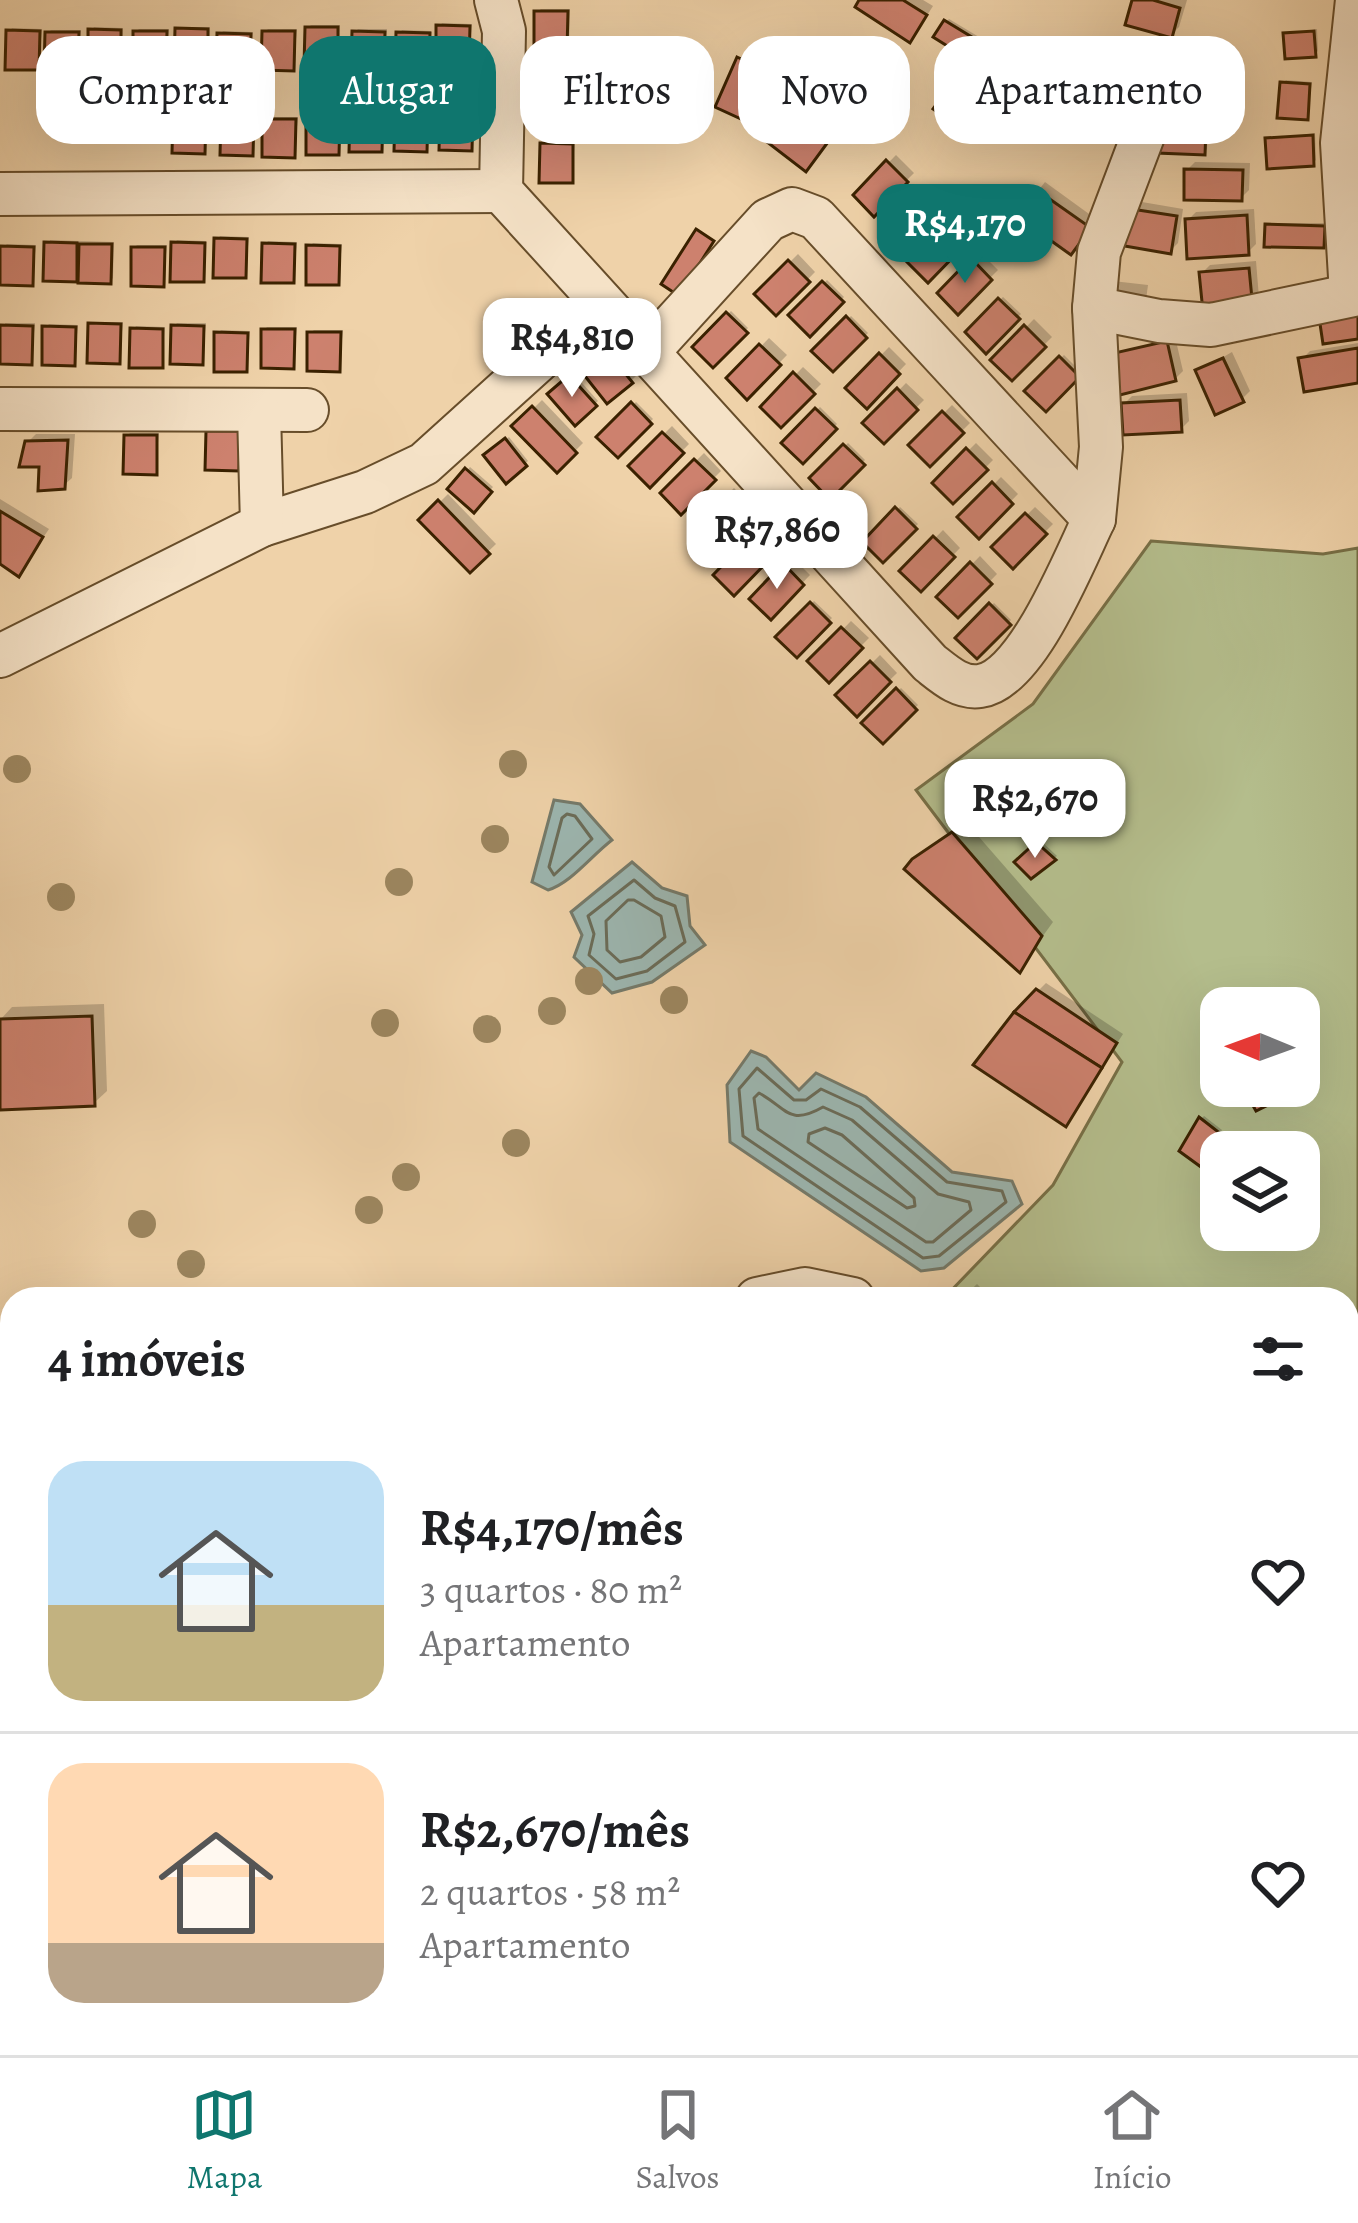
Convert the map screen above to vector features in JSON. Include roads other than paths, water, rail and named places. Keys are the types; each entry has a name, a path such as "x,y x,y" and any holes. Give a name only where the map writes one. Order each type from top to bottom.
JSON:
{"street":[{"path":"496,0 504,31 501,191 930,663 965,686 982,686 1010,672 1059,592 1094,519 1101,447 1094,308 1099,252 1140,144"},
{"path":"1094,308 1211,325 1355,294 1342,143 1357,0"},
{"path":"0,194 501,191"},
{"path":"646,354 768,220 792,209 805,212 852,253 1094,519"},
{"path":"0,656 262,525 364,491 424,464 602,303"},
{"path":"0,409 307,410"},
{"path":"259,412 262,525"}],"water":[{"path":"554,800 580,804 612,840 548,890 532,882"},
{"path":"632,862 662,888 687,896 690,926 705,945 652,982 612,993 574,957 582,935 571,912"},
{"path":"751,1051 766,1057 799,1090 816,1073 866,1097 952,1172 1012,1181 1022,1204 944,1268 921,1271 730,1142 727,1085"}]}
